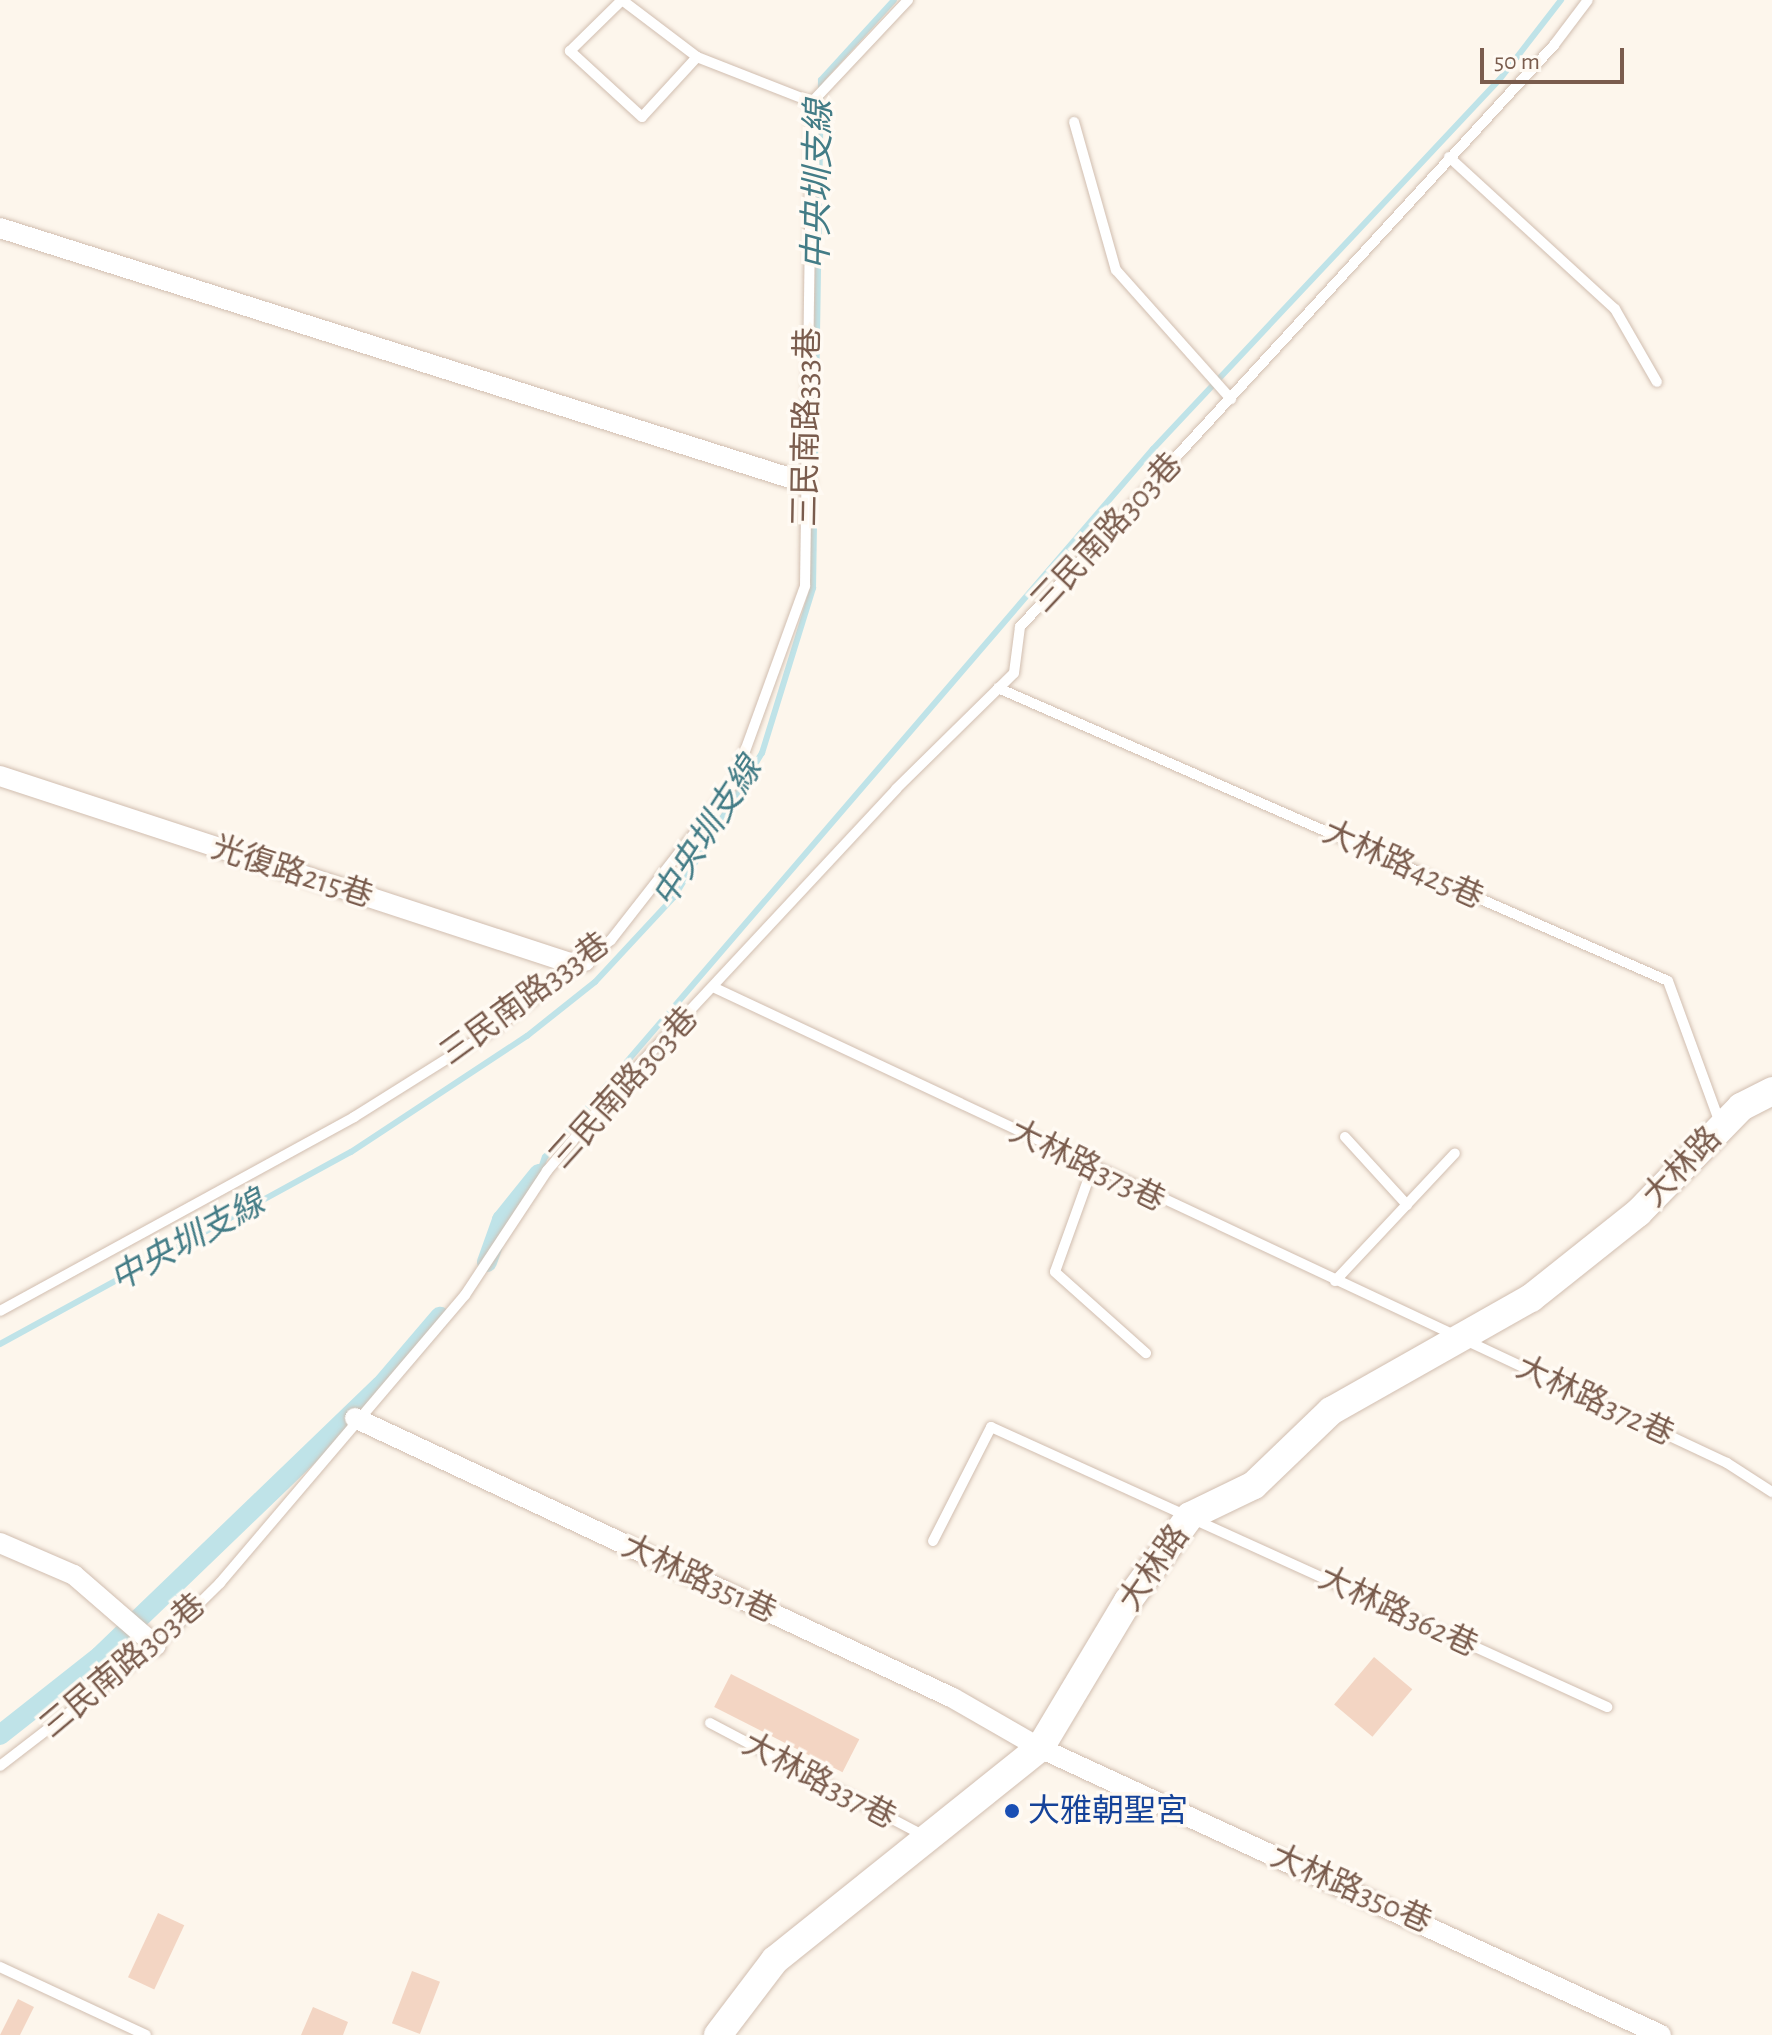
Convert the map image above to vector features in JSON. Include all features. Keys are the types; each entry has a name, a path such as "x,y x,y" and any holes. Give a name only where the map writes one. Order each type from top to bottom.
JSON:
{"street":[{"path":"0,228 806,483"},
{"name":"光復路215巷","path":"0,776 570,963 585,961"},
{"name":"大林路","path":"723,2033 775,1960 1040,1748 1128,1601 1190,1516 1254,1485 1331,1411 1531,1298 1638,1213 1721,1125 1772,1091"},
{"name":"大林路351巷","path":"355,1418 953,1698 1040,1748"},
{"path":"0,1543 43,1557 109,1603 155,1646"},
{"name":"大林路350巷","path":"1040,1748 1661,2035"}],"lane":[{"path":"697,57 642,117 570,51 622,0 697,57 812,102 908,0"},
{"name":"三民南路303巷","path":"0,1766 155,1646 220,1583 355,1418 465,1295 547,1171 896,789 1014,673 1020,627 1231,399 1588,0"},
{"name":"三民南路333巷","path":"0,1311 354,1117 499,1026 611,940 733,784 805,586 812,102"},
{"path":"1074,122 1116,270 1231,399"},
{"path":"1449,157 1615,309 1657,382"},
{"name":"大林路425巷","path":"998,688 1668,981 1721,1125"},
{"name":"大林路373巷","path":"715,988 1092,1169 1462,1339"},
{"path":"1345,1137 1407,1205"},
{"path":"1335,1281 1455,1153"},
{"path":"1092,1169 1055,1272 1146,1353"},
{"name":"大林路372巷","path":"1462,1339 1727,1463 1772,1492"},
{"name":"大林路362巷","path":"933,1541 991,1427 1607,1707"},
{"name":"大林路337巷","path":"710,1723 928,1838"},
{"path":"0,1967 146,2035"}],"building":[{"path":"1374,1657 1412,1689 1372,1737 1334,1704"},
{"path":"731,1674 859,1739 843,1772 714,1707"},
{"path":"158,1913 184,1925 154,1990 128,1977"},
{"path":"412,1971 440,1982 420,2034 392,2023"},
{"path":"18,1999 34,2007 20,2035 0,2035"},
{"path":"313,2007 348,2022 343,2035 301,2035"}],"waterway":[{"name":"中央圳支線","path":"0,1344 351,1152 527,1036 595,982 674,897 762,753 813,588 821,80 894,0"},
{"path":"539,1174 545,1157 1153,449 1500,79 1561,0"},
{"path":"487,1262 502,1220 539,1174"},
{"path":"0,1735 100,1656 381,1386 440,1317"}],"place":[{"name":"大雅朝聖宮","path":"1012,1811"}]}
